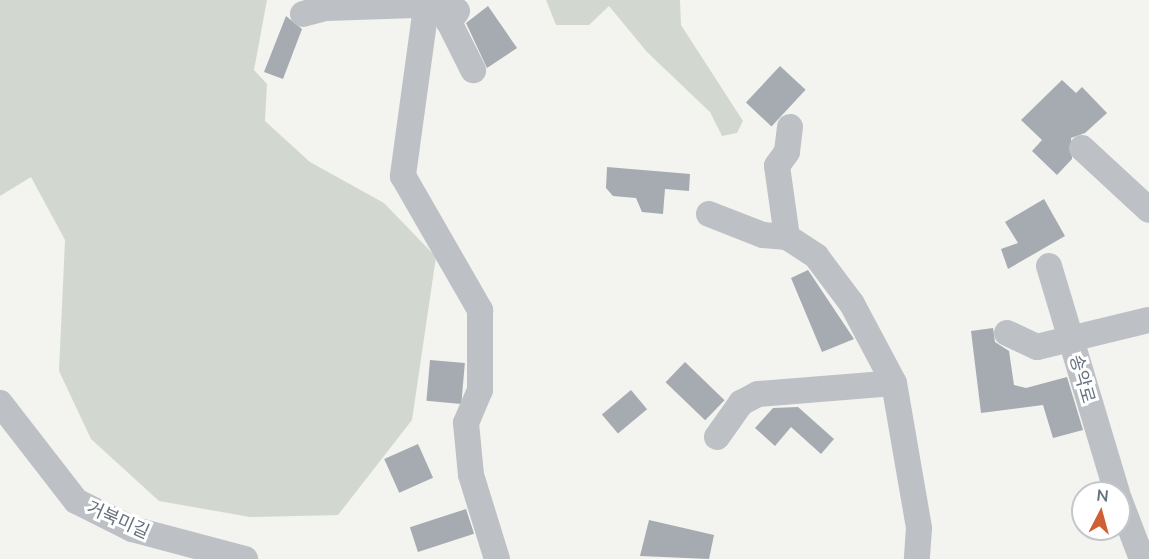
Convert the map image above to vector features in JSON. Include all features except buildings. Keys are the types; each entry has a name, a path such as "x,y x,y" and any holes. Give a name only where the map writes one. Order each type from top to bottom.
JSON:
{"street":[{"path":"303,14 326,8 427,3 458,11 449,22 473,70"},
{"path":"427,3 403,176 480,310 480,390 466,423 471,475 497,559"},
{"path":"787,237 777,166 787,152 790,128"},
{"path":"1082,148 1149,210"},
{"path":"709,214 763,235 787,237 816,256 845,294 894,383 919,528 917,559"},
{"path":"1007,333 1038,347 1071,342 1049,266"},
{"name":"송악로","path":"1113,481 1071,342 1149,320"},
{"path":"717,437 741,404 758,394 894,383"},
{"name":"거북미길","path":"0,403 76,501 132,530 245,559"},
{"path":"1131,530 1142,559"}],"shaded area":[{"path":"0,0 267,0 254,70 267,84 265,121 310,162 384,203 436,257 412,420 338,515 250,517 159,501 91,439 59,371 65,240 31,177 0,196"},
{"path":"546,0 680,0 681,25 743,121 737,133 722,136 710,112 647,52 609,6 589,25 556,25"}]}
